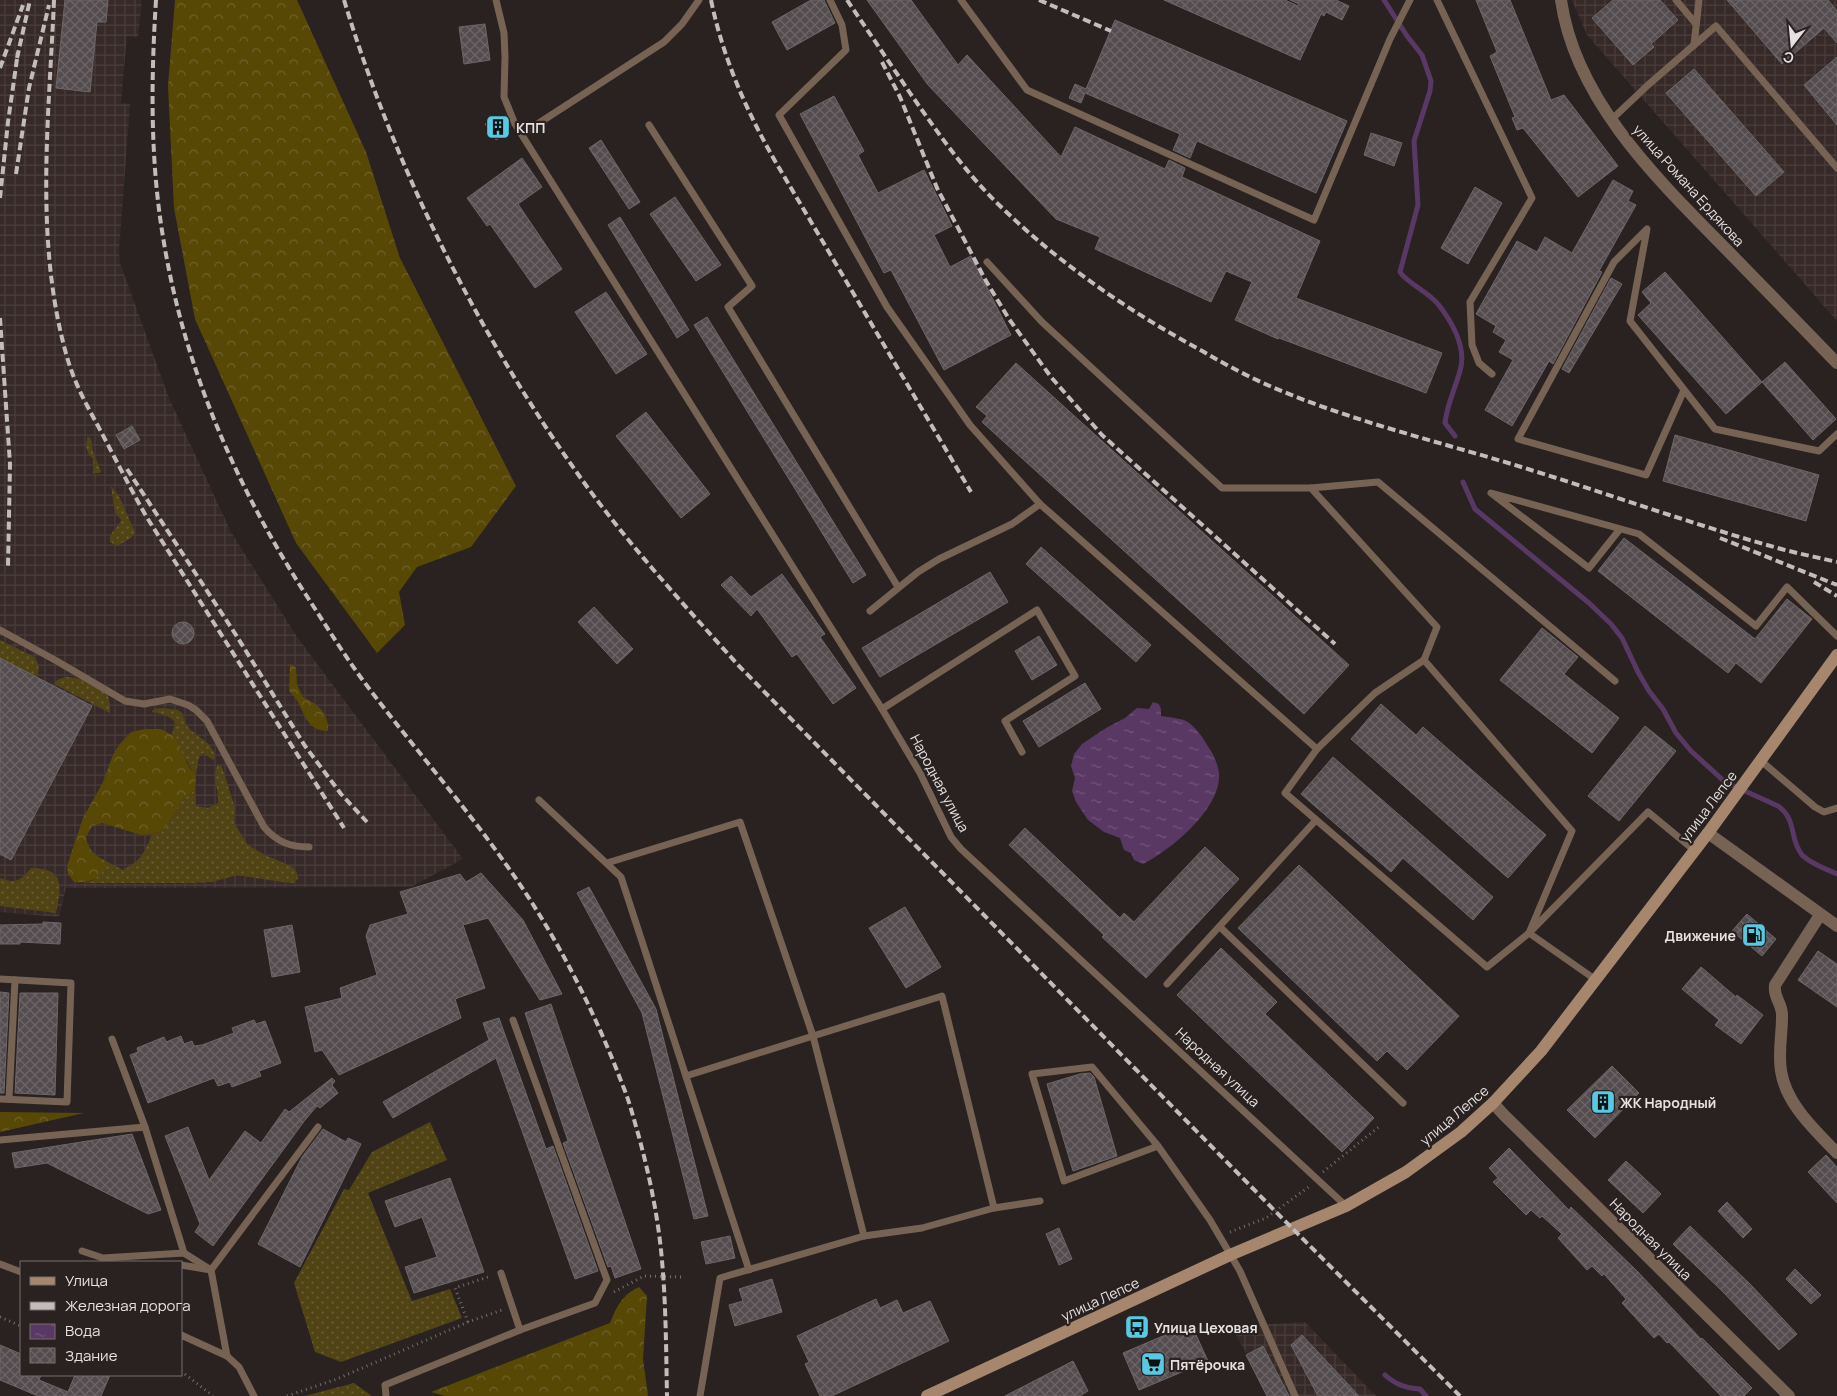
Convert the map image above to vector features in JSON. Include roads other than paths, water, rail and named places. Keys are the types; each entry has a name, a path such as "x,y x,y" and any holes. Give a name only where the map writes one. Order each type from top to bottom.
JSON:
{"main road":[{"name":"улица Лепсе","path":"927,1396 1230,1255 1346,1206 1406,1172 1461,1132 1493,1103 1541,1051 1708,832 1837,655"}],"street":[{"name":"улица Романа Ердякова","path":"1561,0 1569,36 1583,73 1611,120 1697,220 1837,363"},
{"path":"1708,832 1837,926"},
{"path":"1820,915 1775,985 1774,991 1775,997 1780,1004 1782,1015 1780,1057 1783,1082 1799,1110 1837,1153"},
{"name":"Народная улица","path":"1493,1103 1789,1396"}],"lane":[{"name":"Народная улица","path":"496,0 504,33 504,97 515,124 882,710 920,773 951,837 960,850 1346,1206"},
{"path":"522,134 664,42 682,24 698,0"},
{"path":"830,0 846,37 846,50 779,115 887,307 970,425 1040,504 1317,749"},
{"path":"961,0 1027,90 1314,220 1390,39 1409,2"},
{"path":"1437,0 1532,198 1470,302 1472,344 1479,363 1492,374"},
{"path":"1676,0 1696,24"},
{"path":"1694,46 1699,0"},
{"path":"1611,120 1716,26 1837,168"},
{"path":"649,125 752,286 728,307 898,587"},
{"path":"1684,390 1646,476 1518,439 1614,262 1647,229 1630,322 1715,429 1819,451 1837,434"},
{"path":"986,262 1042,322 1222,488 1310,488 1378,482 1615,681"},
{"path":"1310,488 1437,627 1424,660 1375,693 1317,749 1285,792 1487,967 1529,933 1648,812 1694,850"},
{"path":"1620,529 1589,568 1491,493 1639,534 1756,626 1787,587 1837,636"},
{"path":"870,611 898,587 939,559 1012,524 1040,504"},
{"path":"882,710 1037,610 1075,676 1006,721 1022,752"},
{"path":"0,630 56,660 125,701 144,704 170,699 196,710 207,721 264,827 271,835 286,844 297,847 310,847"},
{"path":"1424,660 1572,831 1529,933"},
{"path":"1757,765 1824,812 1837,808"},
{"path":"539,800 621,877 750,1270"},
{"path":"1167,984 1316,820"},
{"path":"607,863 740,822 814,1036 864,1236"},
{"path":"1220,927 1403,1103"},
{"path":"1529,933 1596,980"},
{"path":"0,979 71,983 67,1102 0,1099"},
{"path":"9,1099 15,980"},
{"path":"686,1076 942,996 994,1208"},
{"path":"386,1396 385,1385 520,1330 595,1303 608,1280 513,1020"},
{"path":"112,1039 144,1127 184,1252"},
{"path":"1158,1146 1064,1181 1032,1074 1092,1068 1158,1146 1220,1235 1240,1271 1295,1396"},
{"path":"0,1140 144,1127"},
{"path":"211,1270 318,1127"},
{"path":"700,1396 720,1278 864,1236 922,1228 994,1208 1040,1201"},
{"path":"82,1251 103,1258 184,1252 211,1270 227,1356"},
{"path":"0,1264 20,1272"},
{"path":"182,1265 211,1270"},
{"path":"501,1273 520,1330"},
{"path":"182,1335 227,1356 239,1367 254,1396"},
{"path":"1291,1389 1299,1396"}],"water":[{"path":"1153,702 1159,704 1161,716 1184,720 1195,728 1213,754 1219,773 1218,786 1204,813 1193,826 1167,849 1143,864 1134,860 1131,853 1124,850 1120,838 1104,832 1088,820 1076,802 1072,791 1075,778 1071,766 1074,754 1082,744 1125,718 1137,708 1149,709"}],"waterway":[{"path":"1384,0 1407,36 1422,55 1431,81 1430,91 1414,141 1418,205 1400,272 1407,280 1438,304 1453,327 1460,344 1462,362 1447,409 1445,423 1455,436"},
{"path":"1463,482 1475,509 1589,603 1611,624 1622,638 1649,691 1663,709 1676,733 1691,751 1725,782 1778,806 1784,811 1791,823 1795,842 1802,855 1814,864 1837,874"},
{"path":"1385,1375 1401,1385 1420,1389 1426,1396"}],"railway":[{"path":"17,58 30,0"},
{"path":"54,0 47,134 47,225 50,269 57,313 70,366 85,401 146,516 344,828"},
{"path":"156,0 153,59 153,119 159,208 172,286 199,380 236,470 282,556 359,675 469,815 523,889 571,970 599,1027 630,1105 655,1207 664,1287 667,1396"},
{"path":"344,0 388,126 414,188 443,248 474,307 542,422 617,526 739,666 1276,1212 1460,1396"},
{"path":"711,0 729,63 745,103 764,142 971,492"},
{"path":"847,0 940,135 960,162 994,200 1042,244 1093,284 1176,336 1229,366 1272,387 1336,411 1531,470 1743,538 1837,562"},
{"path":"1039,0 1111,31"},
{"path":"0,68 23,5"},
{"path":"16,174 29,88 49,5"},
{"path":"0,198 18,52"},
{"path":"882,62 900,97 937,188 986,281 1009,319 1051,377 1102,435 1335,644"},
{"path":"0,318 10,464 8,567"},
{"path":"127,469 236,635 305,746 341,794 367,822"},
{"path":"1720,538 1837,585"},
{"path":"1814,582 1837,596"}],"place":[{"name":"КПП","path":"498,127"},
{"name":"Движение","path":"1754,935"},
{"name":"ЖК Народный","path":"1603,1102"},
{"name":"Улица Цеховая","path":"1137,1327"},
{"name":"Пятёрочка","path":"1153,1364"}]}
